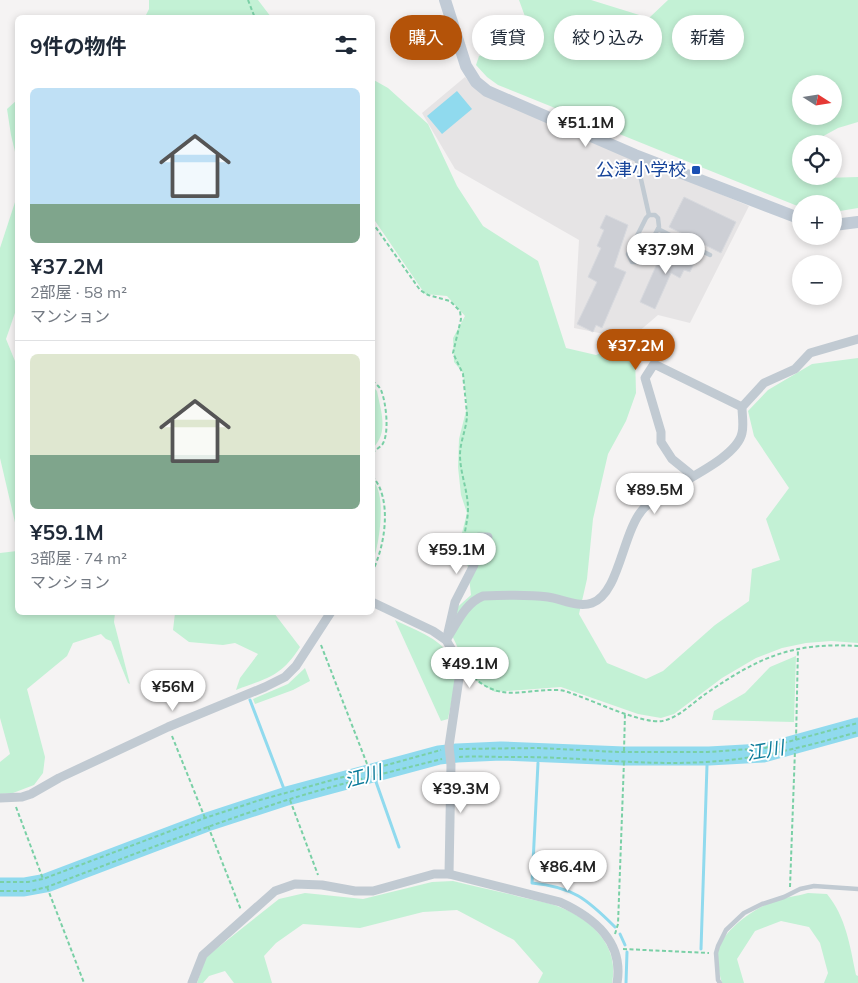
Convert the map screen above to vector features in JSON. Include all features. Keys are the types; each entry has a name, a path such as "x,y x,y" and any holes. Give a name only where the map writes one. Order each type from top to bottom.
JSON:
{"street":[{"path":"445,0 466,66 476,82 487,91 635,155 792,216"},
{"path":"842,224 858,222"},
{"path":"446,640 468,607 483,596 548,597 581,604 592,603 600,598 606,593 612,582 636,518 645,507 711,466 732,449 742,435 742,407 764,383 795,369 810,353 858,339"},
{"path":"693,476 672,459 661,442 661,432 645,378 654,364 742,407"},
{"path":"446,640 455,602 474,565 476,540 479,537 488,537"},
{"path":"375,603 433,631 446,640 460,665 449,754 448,874"},
{"path":"0,798 13,798 31,794 59,778 168,727 286,677 296,666 329,615"},
{"path":"192,983 203,955 274,891 296,884 322,884 355,891 373,890 434,874 448,874 560,902 576,909 592,921 612,944 619,972 617,983"}],"lane":[{"path":"635,155 649,214 628,254 632,262 640,262 658,229 658,218 655,215 649,214"},
{"path":"658,229 710,255"},
{"path":"720,983 718,980 716,954 718,946 726,930 744,913 800,889 814,886 858,889"}],"path":[{"path":"248,0 254,15"},
{"path":"375,226 420,290 428,295 450,301 460,311 461,319 453,353 463,374 468,414 460,452 460,464 468,507 463,537 466,554"},
{"path":"375,384 380,388 384,401 387,425 386,436 382,444 375,450"},
{"path":"375,479 379,483 384,496 384,513 382,548 375,565"},
{"path":"317,634 369,769"},
{"path":"460,665 476,680 495,692 517,694 560,690 625,714 661,721 675,716 740,671 765,658 798,648 840,645 858,646"},
{"path":"796,740 798,648"},
{"path":"624,752 625,714"},
{"path":"0,882 28,882 43,879 205,818 286,792 369,769 449,754 538,748 624,752 708,752 766,748 858,723"},
{"path":"168,727 205,818"},
{"path":"0,891 30,891 47,887 208,826 449,754 466,757 536,756 624,761 704,762 752,758 795,750 858,732"},
{"path":"790,894 795,750"},
{"path":"624,761 618,924 612,944 716,954"},
{"path":"13,798 43,879"},
{"path":"290,800 322,884"},
{"path":"208,826 239,908 246,916"},
{"path":"47,887 84,983"}],"shaded area":[{"path":"465,77 475,88 488,97 749,206 690,323 658,315 630,339 574,328 579,240 455,169 422,113"}],"green space":[{"path":"149,0 258,0 269,15 146,15 149,9"},
{"path":"519,0 591,0 639,15 554,15 554,60 662,60 662,15 652,15 668,0 858,0 858,122 838,128 825,135 792,135 792,185 842,185 842,177 858,177 858,208 842,211 842,195 792,195 792,204 498,85 476,65 478,60 544,60 544,15 524,15"},
{"path":"375,81 388,88 428,124 457,186 483,226 538,261 566,348 596,355 616,347 635,354 636,393 626,421 608,454 593,519 587,579 579,614 607,663 646,679 663,671 715,625 749,601 752,569 780,560 766,519 789,488 754,436 748,411 768,390 812,364 858,358 858,643 831,641 806,643 782,648 756,658 722,678 674,714 661,718 638,714 561,687 495,692 472,678 449,629 452,612 471,595 468,568 461,537 467,513 461,495 458,467 459,439 467,407 463,373 454,362 453,338 465,316 447,296 425,294 375,221"},
{"path":"15,102 15,152 11,135 7,109"},
{"path":"15,202 15,313 6,339 15,361 15,522 0,458 0,248"},
{"path":"375,389 382,414 381,435 375,446"},
{"path":"375,484 380,497 381,508 378,544 375,554"},
{"path":"15,551 15,615 115,615 114,622 130,684 111,641 101,634 73,643 67,656 27,689 45,757 43,773 34,785 13,793 0,794 0,762 10,754 0,718 0,553"},
{"path":"175,615 276,615 300,647 280,671 236,690 240,678 258,654 235,643 223,645 189,642 173,630"},
{"path":"395,620 437,642 450,656 454,664 455,677 448,719 441,721"},
{"path":"796,656 794,722 712,720 714,711 745,693 770,667"},
{"path":"305,668 310,681 293,690 255,704 253,699 288,684"},
{"path":"453,881 552,904 581,918 600,935 607,945 613,969 612,983 538,983 543,973 514,940 457,910 423,912 360,928 303,924 276,943 264,956 272,983 234,983 225,971 209,976 203,983 197,983 206,957 279,899 305,893 363,899 432,882"},
{"path":"808,893 827,894 839,912 852,953 858,983 824,983 828,973 820,943 809,927 781,921 755,931 737,959 744,983 722,983 718,966 718,952 722,940 728,933 743,919 769,903"}],"water":[{"path":"457,91 472,109 442,134 427,116"}],"building":[{"path":"684,197 736,222 721,253 669,227"},
{"path":"606,215 628,225 614,267 626,272 602,328 596,325 593,332 577,324 597,282 588,277 601,248 597,246 604,230 600,228"},
{"path":"664,248 682,256 683,253 696,259 690,272 684,270 680,278 671,273 655,309 640,302"}],"waterway":[{"path":"250,700 284,789"},
{"name":"江川","path":"0,887 24,887 46,883 207,822 287,796 439,755 501,751 624,756 709,756 763,753 858,727"},
{"path":"538,763 532,883 569,891 596,909 615,927"},
{"path":"701,949 707,765"},
{"path":"375,779 399,847"},
{"path":"620,934 625,945"},
{"path":"626,983 627,952"}],"place":[{"name":"公津小学校","path":"696,170"}]}
